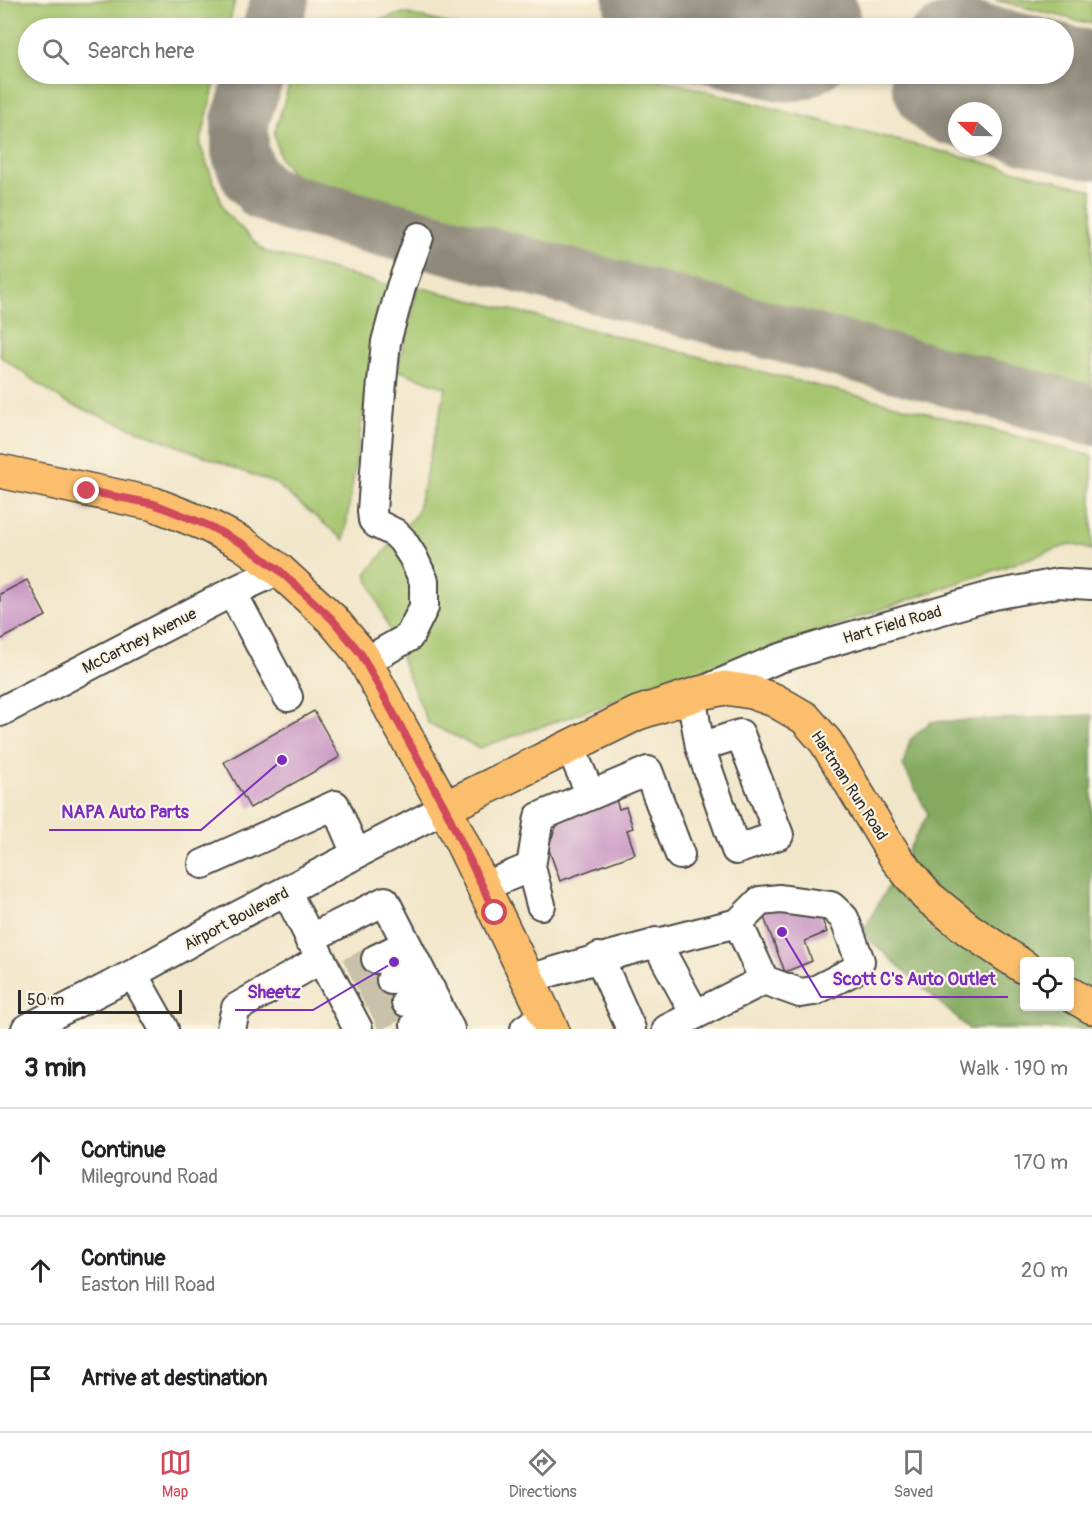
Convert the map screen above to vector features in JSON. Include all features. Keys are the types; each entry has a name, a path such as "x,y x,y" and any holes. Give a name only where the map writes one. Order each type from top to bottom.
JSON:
{"main road":[{"path":"0,471 154,504 207,525 243,544 279,570 332,619 361,654 445,808 528,979 541,1024"},
{"name":"Hartman Run Road","path":"445,808 638,713 695,694 725,688 752,692 774,700 805,718 826,742 896,858 927,896 969,930 1020,964"},
{"path":"1074,996 1092,1007"}],"street":[{"path":"365,662 409,637 424,607 424,581 413,558 395,533 377,525 373,520 372,511 386,342 400,287 418,237"},
{"name":"McCartney Avenue","path":"0,712 279,570"},
{"name":"Hart Field Road","path":"695,694 777,659 994,595 1058,583 1092,585"},
{"path":"232,592 288,697"},
{"path":"695,694 700,747"},
{"path":"570,747 591,795"},
{"path":"541,905 531,867 539,816 648,771 680,855"},
{"path":"202,864 335,805 356,854"},
{"name":"Airport Boulevard","path":"26,1029 445,808"},
{"path":"483,887 531,867"},
{"path":"286,891 345,991"},
{"path":"528,979 599,957 738,923 760,901 780,899 831,906 844,918 860,961 853,971 814,991 800,993 764,980 738,923"},
{"path":"345,991 385,901 412,955 416,1000"},
{"path":"656,942 695,1014"},
{"path":"412,955 416,1000"},
{"path":"599,957 630,1029"},
{"path":"133,974 164,1029"},
{"path":"667,1029 764,980"},
{"path":"231,1029 236,1008 345,991"}],"green space":[{"path":"0,0 235,0 230,18 18,18 18,84 215,84 200,145 225,212 264,251 391,286 367,388 344,540 276,484 65,402 0,356"},
{"path":"995,0 1092,0 1092,24"},
{"path":"404,13 424,18 385,18"},
{"path":"290,84 678,84 948,153 948,156 959,156 1092,190 1092,385 314,186 295,177 280,158 274,134"},
{"path":"418,287 916,410 1092,456 1092,550 1071,544 479,748 428,723 366,574 417,513 446,388 397,370"},
{"path":"1092,715 1092,1029 969,1029 862,933 928,814 903,765 910,740 930,722"}],"building":[{"path":"27,580 46,616 0,640 0,594"},
{"path":"314,711 340,757 250,808 224,762"},
{"path":"615,797 619,809 626,807 633,828 627,830 635,854 560,881 548,847 560,817"},
{"path":"815,901 827,932 805,941 812,961 785,972 760,907"}],"taxiway":[{"path":"274,18 280,0"},
{"path":"253,84 240,121 240,152 249,175 263,192 290,203 1092,416"}],"runway":[{"path":"677,0 748,18"},
{"path":"1004,84 1092,106"}],"tunnel":[{"path":"349,972 376,959"},
{"path":"360,995 391,980"},
{"path":"373,1018 406,1002"}],"place":[{"name":"NAPA Auto Parts","path":"282,760"},
{"name":"Scott C's Auto Outlet","path":"782,932"},
{"name":"Sheetz","path":"394,962"}],"route":[{"path":"87,491 154,504 207,525 243,544 279,570 332,619 361,654 445,808 495,913"}]}
